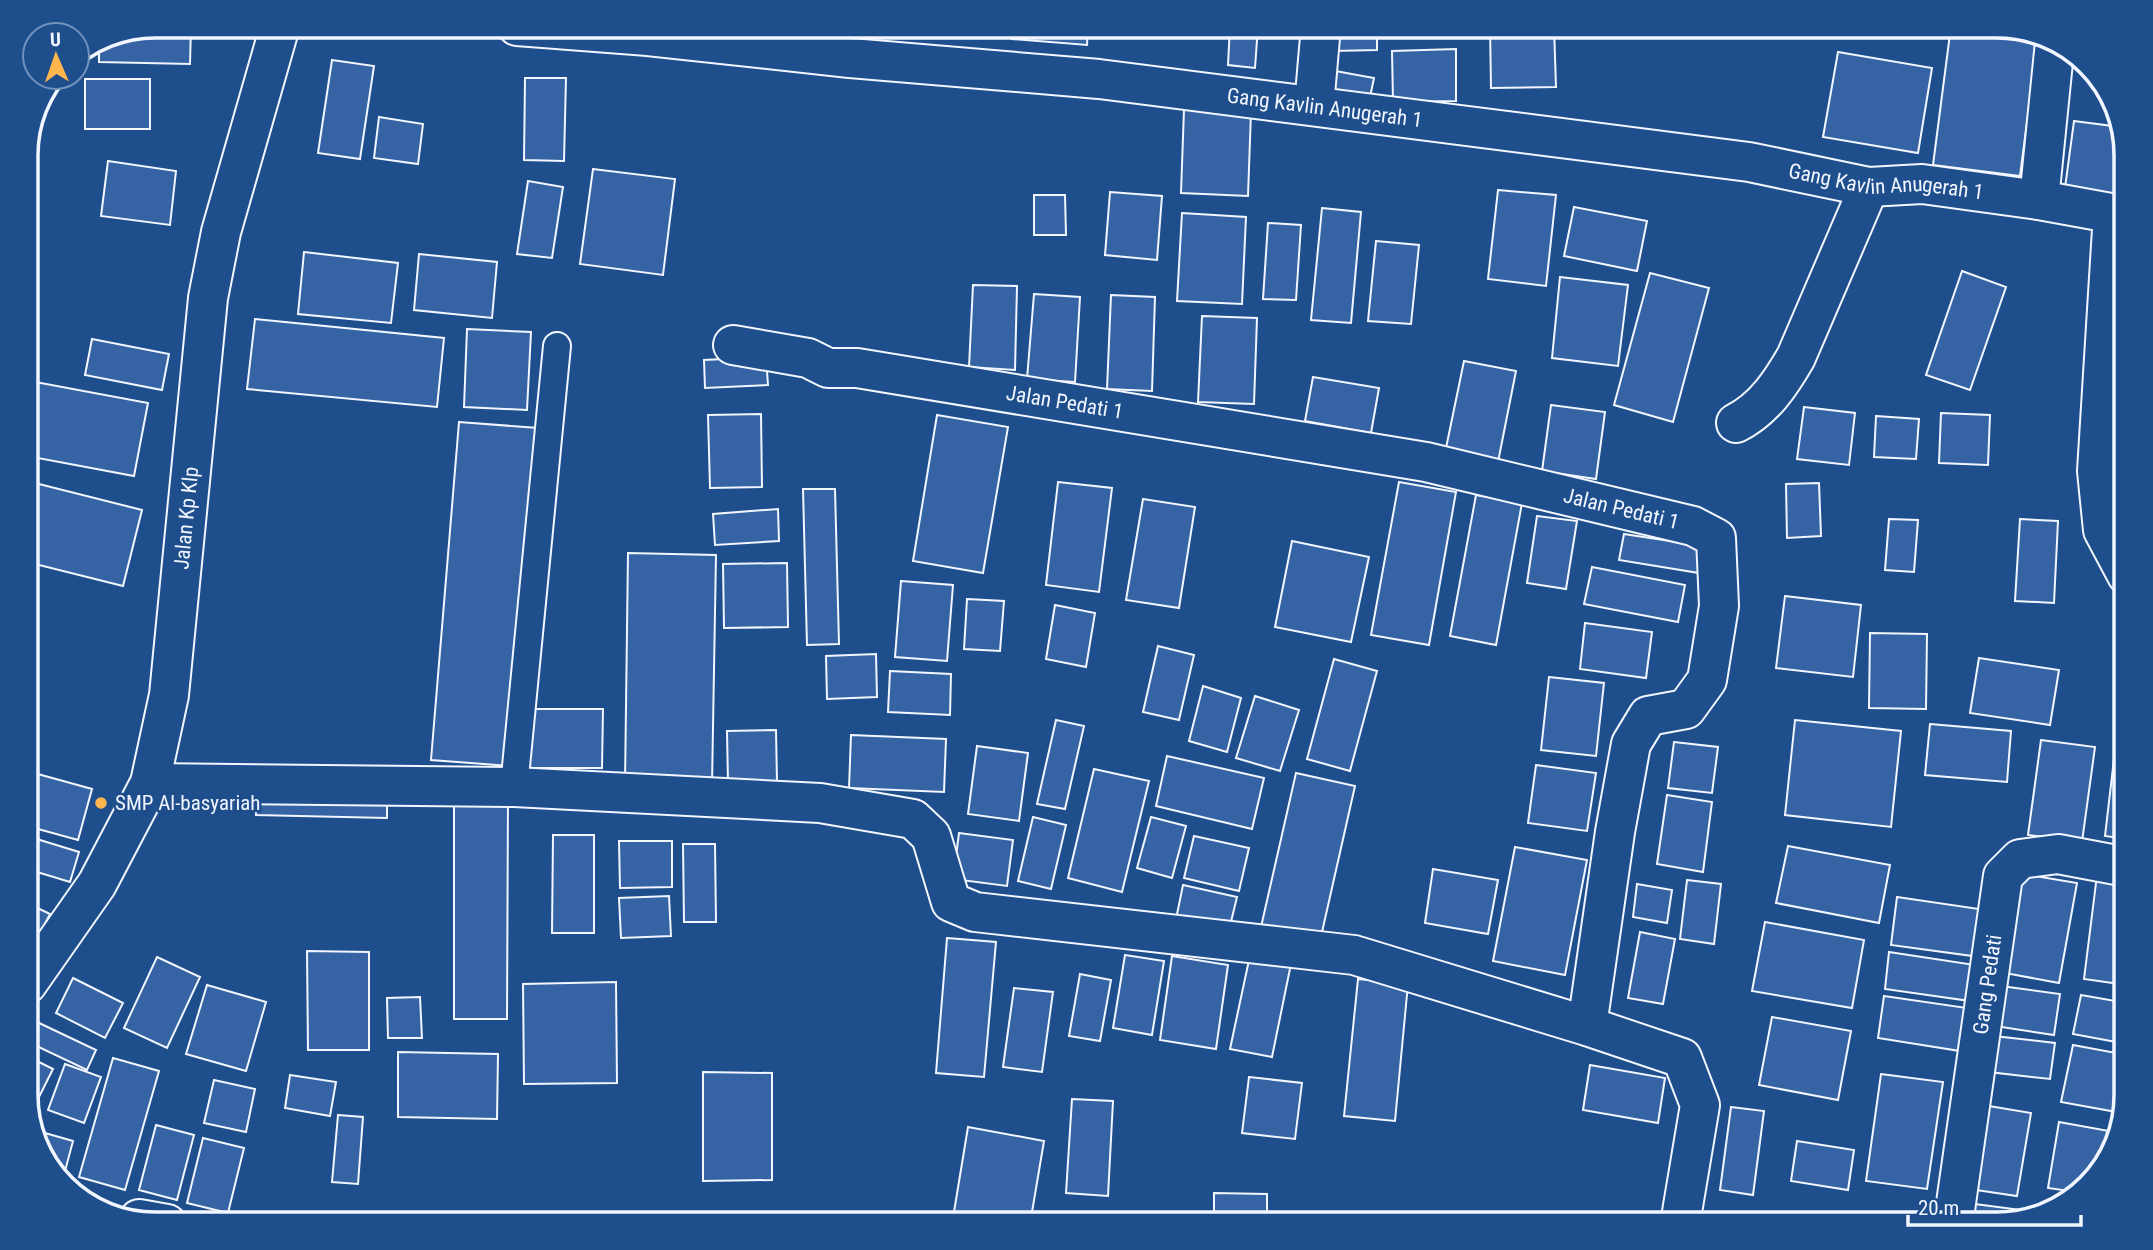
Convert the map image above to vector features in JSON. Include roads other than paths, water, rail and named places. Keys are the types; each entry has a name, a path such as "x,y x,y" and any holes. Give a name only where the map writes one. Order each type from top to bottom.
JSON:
{"street":[{"name":"Jalan Kp Klp","path":"39,966 97,884 150,783 169,695 208,298 221,232 277,38"},
{"name":"Gang Kavlin Anugerah 1","path":"666,38 850,58 1098,79 1749,162 1869,187 1922,184 2039,200 2114,214"},
{"path":"1314,106 1320,38"},
{"path":"2039,200 2054,53"},
{"path":"1736,423 1752,415 1781,383 1796,357 1828,289 1869,187"},
{"path":"2114,282 2097,471 2103,530 2114,551"},
{"name":"Jalan Pedati 1","path":"733,345 808,358 828,368 857,368 1426,462 1693,526 1716,538 1719,606 1707,680 1686,709 1648,716 1631,744 1615,832 1587,1026"},
{"path":"150,783 514,787 820,803 913,820 931,836 951,902 975,912 1354,955 1682,1058 1700,1105 1682,1212"},
{"name":"Gang Pedati","path":"1955,1212 2003,876 2020,859 2058,854 2114,865"}],"lane":[{"path":"514,787 557,346"}],"place":[{"name":"SMP Al-basyariah","path":"101,803"}]}
